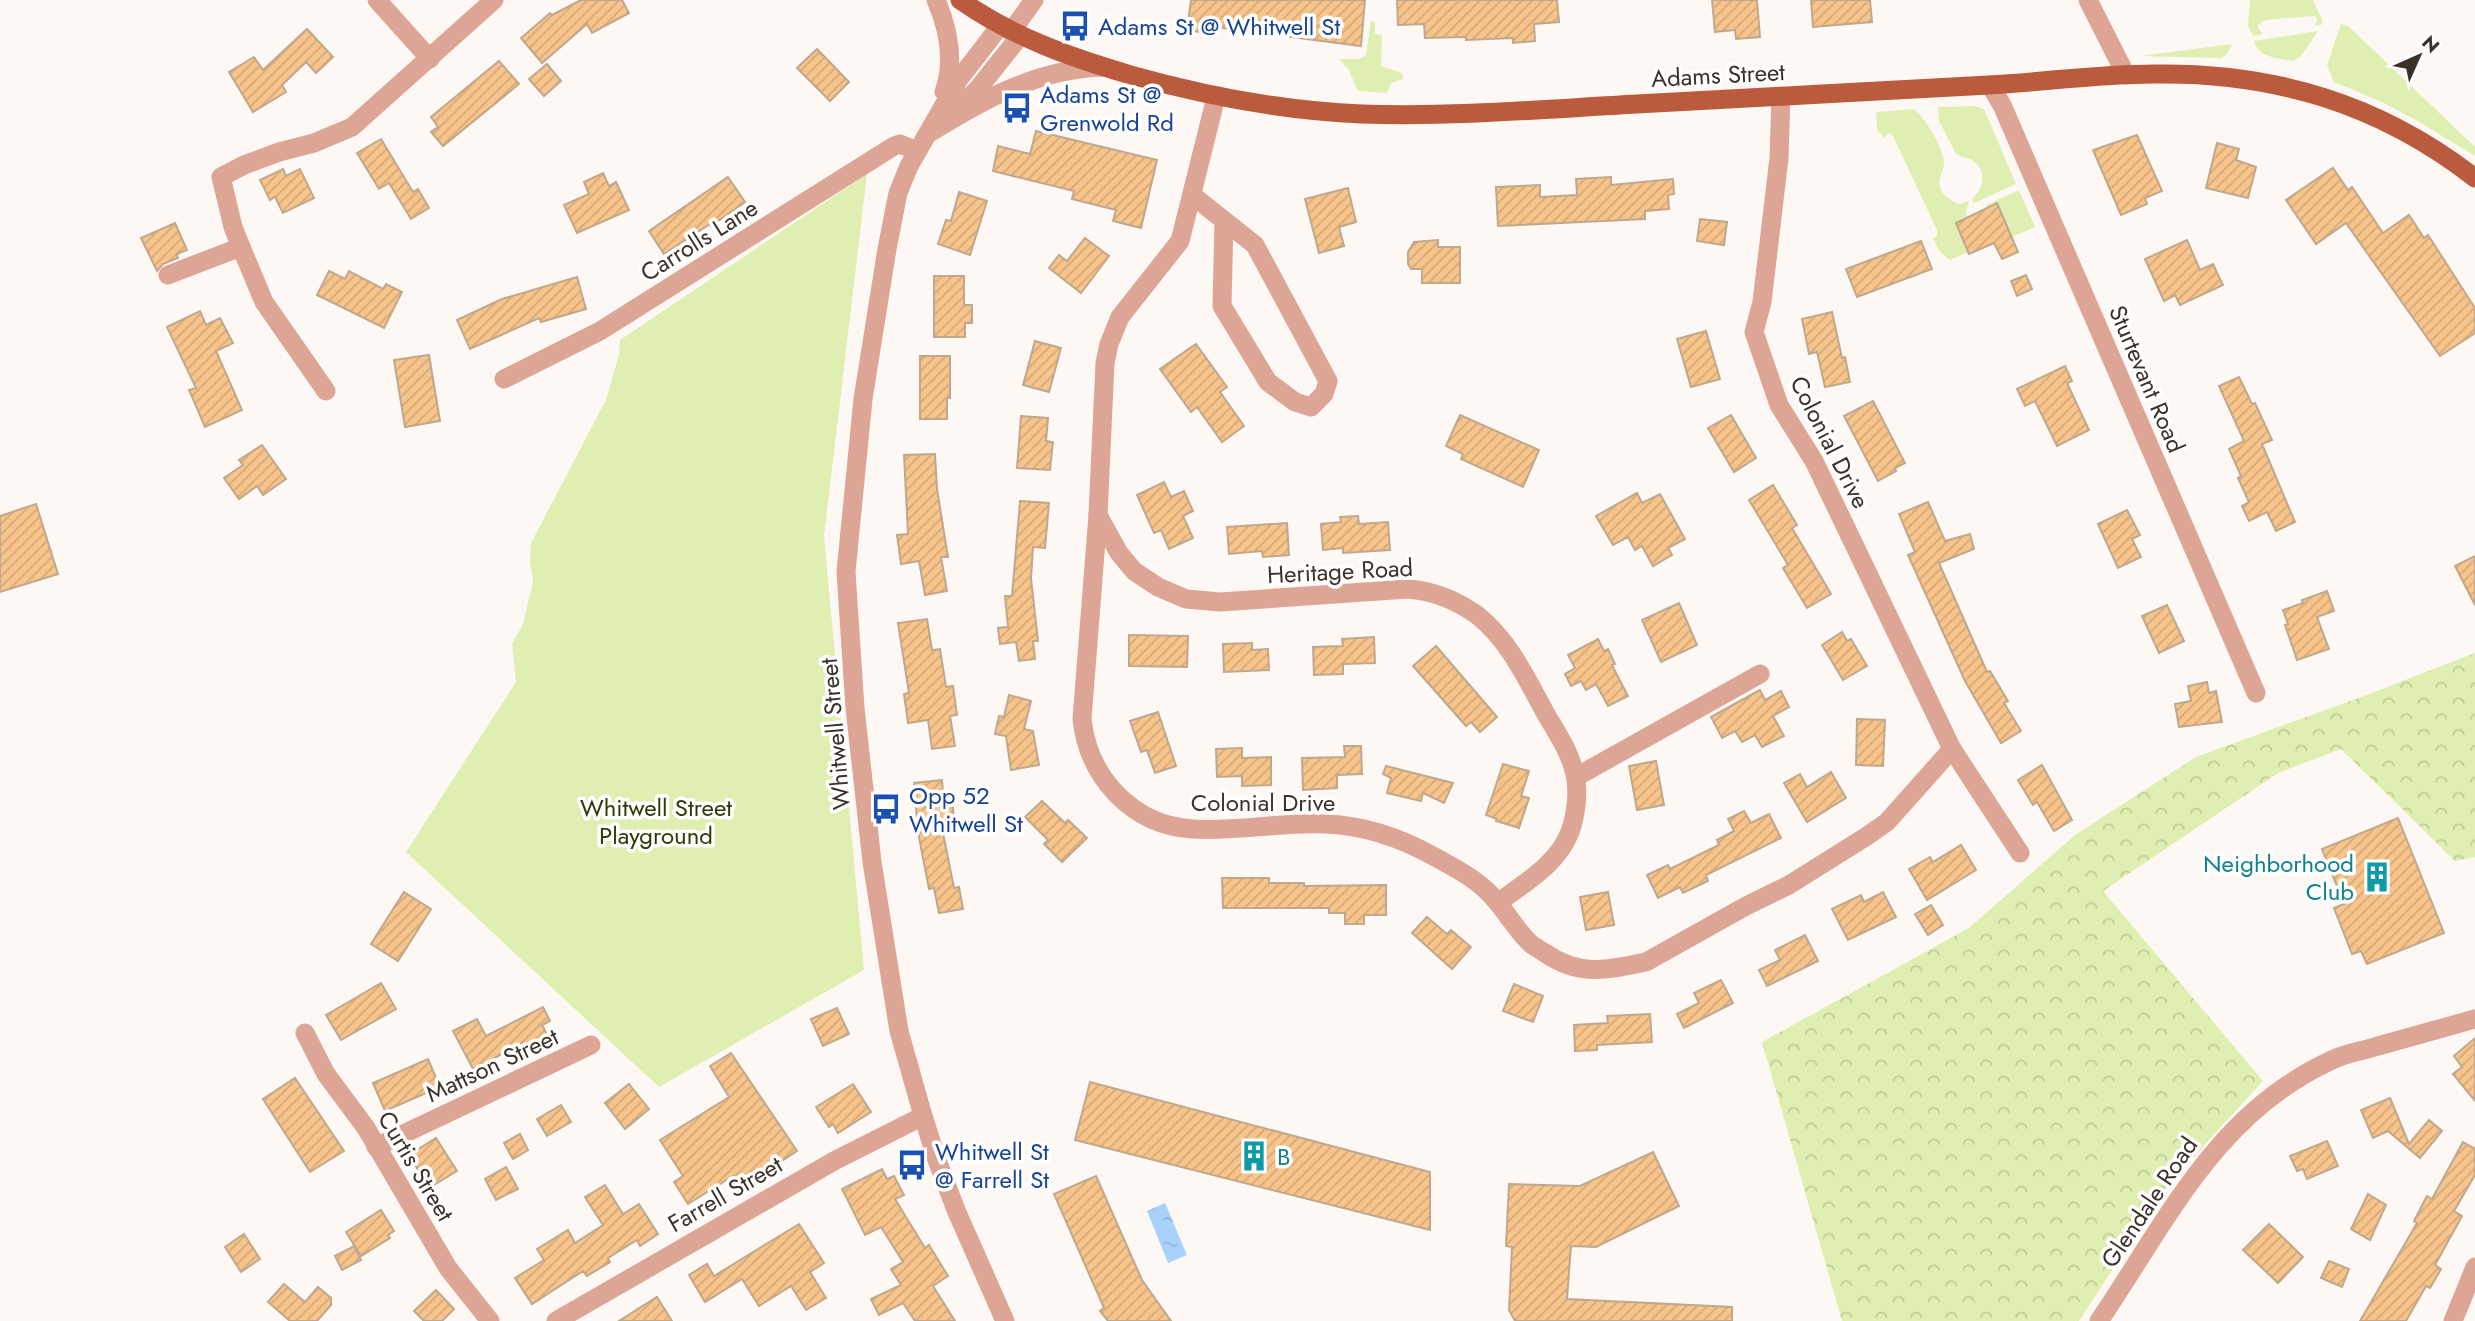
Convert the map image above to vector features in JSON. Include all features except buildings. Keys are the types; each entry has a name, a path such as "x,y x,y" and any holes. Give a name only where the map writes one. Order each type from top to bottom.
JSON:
{"main road":[{"name":"Adams Street","path":"960,0 1011,31 1060,53 1103,67 1216,96 1318,111 1426,114 1990,85 2126,75 2192,74 2283,85 2337,101 2398,129 2450,159 2475,178"}],"street":[{"path":"377,0 430,59"},
{"path":"326,391 264,302 233,227 221,177 256,161 314,143 352,127 494,0"},
{"path":"930,133 950,67 946,27 936,0"},
{"name":"Whitwell Street","path":"1005,1321 956,1210 923,1116 899,1031 872,862 855,708 846,572 863,399 898,193 917,151 930,133 977,90 1011,31 1034,0"},
{"path":"2088,0 2126,75"},
{"path":"930,133 985,99 1022,83 1084,68 1103,67"},
{"name":"Sturtevant Road","path":"1990,85 2008,118 2256,693"},
{"name":"Colonial Drive","path":"1216,96 1180,241 1120,317 1109,344 1102,385 1098,514 1082,719 1083,734 1091,757 1103,781 1116,796 1145,815 1163,823 1190,829 1322,824 1367,830 1418,848 1474,881 1498,903 1528,942 1559,962 1587,971 1646,962 1800,879 1887,822 1952,749"},
{"name":"Colonial Drive","path":"1781,96 1778,171 1762,302 1754,332 1779,405 1814,461 1952,749 2021,853"},
{"name":"Carrolls Lane","path":"504,379 600,331 894,146 900,144 917,151"},
{"path":"1192,195 1255,245 1328,381 1324,394 1311,407 1295,402 1268,382 1222,306 1224,221"},
{"path":"168,275 241,247"},
{"name":"Heritage Road","path":"1098,514 1119,553 1134,571 1158,587 1186,599 1220,601 1408,589 1439,595 1464,606 1492,629 1516,659 1567,752 1576,777 1574,817 1563,847 1546,867 1498,903"},
{"path":"1576,777 1760,674"},
{"name":"Glendale Road","path":"2099,1321 2180,1194 2211,1154 2246,1117 2280,1090 2334,1059 2475,1019"},
{"name":"Curtis Street","path":"305,1033 326,1073 366,1128 448,1268 489,1321"},
{"name":"Mattson Street","path":"376,1147 591,1045"},
{"name":"Farrell Street","path":"556,1321 834,1161 923,1116"},
{"path":"2453,1321 2475,1267"}],"green space":[{"path":"2250,0 2313,0 2323,22 2321,25 2315,25 2318,19 2314,16 2265,20 2257,26 2262,34 2253,36 2248,25"},
{"path":"1371,21 1375,23 1375,34 1382,35 1381,66 1402,73 1403,79 1391,83 1387,93 1358,91 1349,70 1339,59 1359,59 1366,55"},
{"path":"2341,24 2348,26 2475,147 2475,156 2384,103 2334,82 2327,65"},
{"path":"2318,31 2301,56 2293,61 2264,54 2254,41"},
{"path":"2232,44 2221,58 2140,56"},
{"path":"1975,106 1984,109 2016,184 1974,203 1972,199 1981,185 1982,174 1972,160 1956,154 1939,121 1938,107"},
{"path":"1914,109 1928,125 1943,157 1939,186 1958,204 1969,201 1967,217 1956,223 1968,252 1950,260 1940,252 1933,238 1937,236 1937,230 1892,134 1888,133 1885,138 1877,130 1876,113"},
{"name":"Whitwell Street Playground","path":"867,174 824,536 864,970 659,1087 406,852 516,682 512,644 523,624 533,582 531,543 606,400 619,355 620,340"},
{"path":"2019,190 2035,227 2012,237 1997,204 1987,208 1986,205"},
{"path":"2475,653 2475,857 2455,861 2341,749 2278,773 2103,891 2263,1081 2167,1186 2079,1321 1842,1321 1762,1042 1969,928 2075,835 2196,757"}],"water":[{"path":"1165,1203 1187,1255 1168,1263 1147,1211"}],"place":[{"name":"Adams St @ Whitwell St","path":"1075,26"},
{"name":"Adams St @ Grenwold Rd","path":"1017,108"},
{"name":"Opp 52 Whitwell St","path":"886,809"},
{"name":"Neighborhood Club","path":"2377,877"},
{"name":"B","path":"1254,1156"},
{"name":"Whitwell St @ Farrell St","path":"912,1165"}]}
